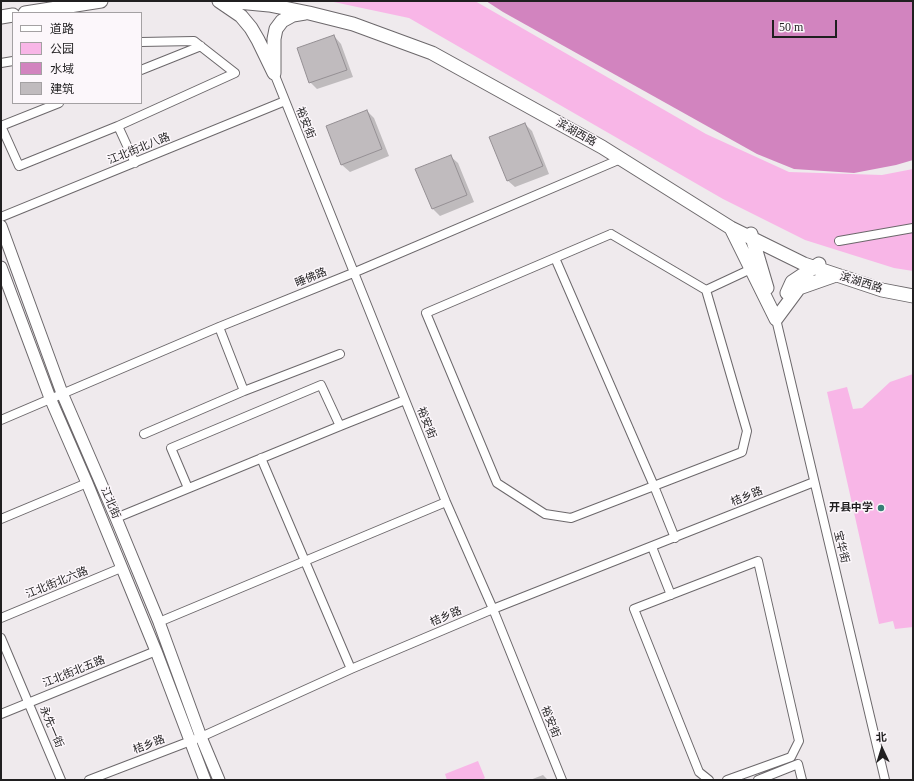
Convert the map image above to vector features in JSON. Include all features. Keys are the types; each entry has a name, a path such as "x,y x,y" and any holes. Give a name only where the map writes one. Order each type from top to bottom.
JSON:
{"main road":[{"path":"37,12 84,8 101,1"},
{"path":"219,1 240,16 251,28 274,73"},
{"name":"滨湖西路","path":"227,1 269,5 309,13 352,24 432,53 624,158 734,222 752,235 804,264 817,265 884,283 913,289"},
{"name":"滨湖西路","path":"289,1 312,5 356,17 434,47 605,142 624,158 731,228 752,235"},
{"path":"274,73 274,39 276,29 282,21 294,15 309,13"},
{"path":"1,17 12,15"},
{"name":"江北街","path":"1,226 62,393 159,622 201,737 219,780"},
{"path":"731,228 776,318"},
{"path":"752,235 776,318"},
{"path":"776,318 792,282 817,265"},
{"name":"滨湖西路","path":"817,265 836,275 882,290 913,296"},
{"name":"江北街","path":"1,268 50,398 87,483 156,651 205,780"},
{"path":"776,318 799,288 836,275"}],"street":[{"path":"56,104 1,126 19,166 118,126 235,73 194,41 142,42"},
{"path":"142,70 200,46"},
{"path":"1,63 12,61"},
{"name":"裕安街","path":"274,73 446,502 493,609 562,780"},
{"name":"江北街北八路","path":"1,217 285,101"},
{"path":"118,126 135,162"},
{"name":"睡佛路","path":"1,420 50,398 353,273 624,158"},
{"path":"840,242 913,228"},
{"path":"611,234 706,290 747,431 742,452 571,518 546,514 497,483 426,313 555,258 611,234"},
{"path":"555,258 675,538"},
{"path":"706,290 751,269"},
{"name":"宝华街","path":"776,318 885,780"},
{"path":"219,327 244,390"},
{"path":"144,434 244,390 340,354"},
{"path":"188,488 171,448 321,384 340,426"},
{"path":"116,518 405,400"},
{"path":"261,458 351,669"},
{"name":"桔乡路","path":"89,780 201,737 351,669 493,609 814,482"},
{"path":"1,520 87,483"},
{"path":"159,622 446,502"},
{"path":"652,547 671,595"},
{"path":"709,780 699,772 634,609 758,561 798,741 791,757 727,780"},
{"name":"江北街北六路","path":"1,618 121,568"},
{"name":"永先一街","path":"1,638 61,780"},
{"name":"江北街北五路","path":"1,714 156,651"},
{"path":"758,780 798,764 802,780"}],"green space":[{"path":"329,1 475,1 706,134 789,172 882,175 913,169 913,271 894,268 805,240 723,199 409,18"},
{"path":"913,374 913,627 895,629 893,621 879,624 827,392 847,387 853,409 862,408 890,382"},
{"path":"478,761 485,778 481,780 447,780 445,774"}],"water":[{"path":"486,1 913,1 913,160 896,165 854,173 794,169 757,154 503,12"}],"building":[{"path":"334,35 347,70 309,83 297,48"},
{"path":"367,110 382,149 341,165 326,126"},
{"path":"525,123 543,166 507,181 489,137"},
{"path":"451,155 467,195 432,209 415,169"}],"place":[{"name":"开县中学","path":"881,508"}]}
